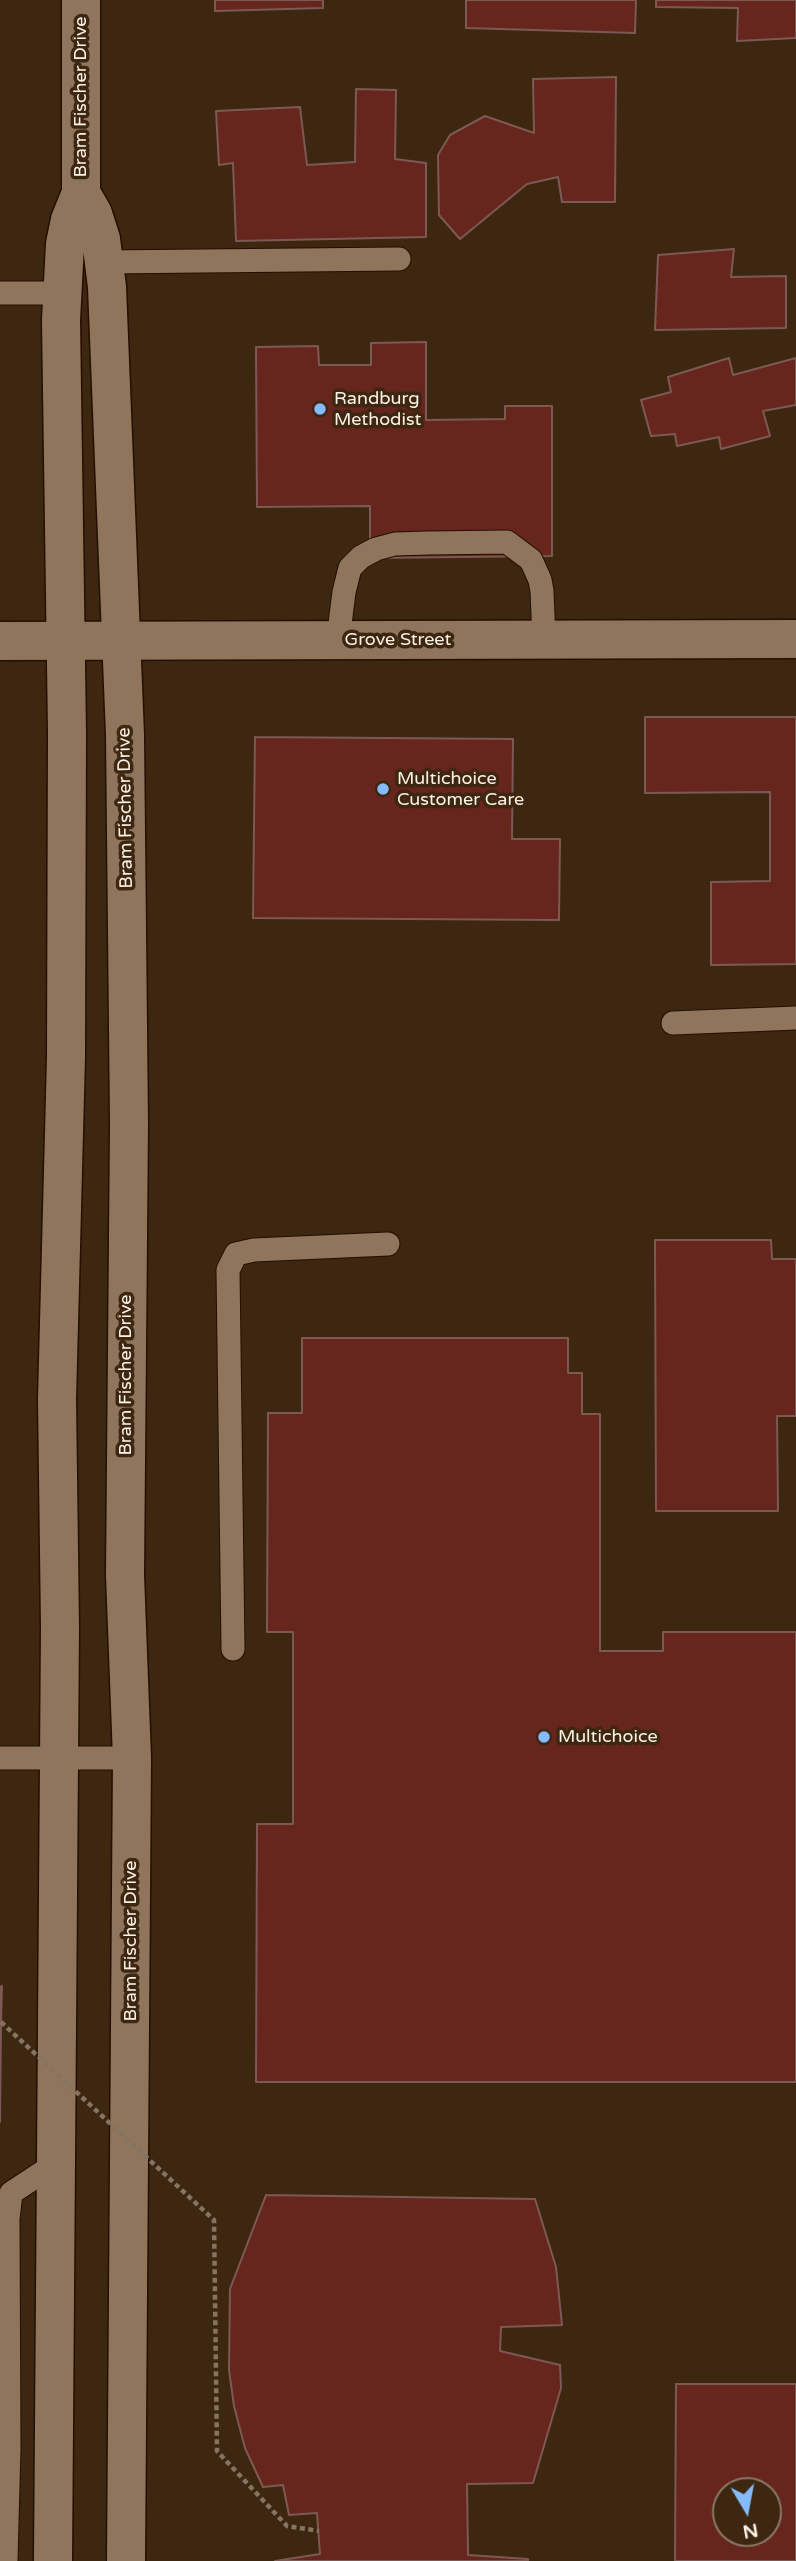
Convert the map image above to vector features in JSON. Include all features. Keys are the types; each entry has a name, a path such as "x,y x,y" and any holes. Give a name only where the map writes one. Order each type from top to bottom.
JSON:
{"main road":[{"name":"Bram Fischer Drive","path":"53,2561 60,1627 57,1399 66,1030 62,293 65,244 70,220 81,193 81,0"},
{"name":"Bram Fischer Drive","path":"81,193 93,214 101,239 107,287 123,642 129,1111 125,1575 132,1758 126,2561"},
{"name":"Grove Street","path":"0,641 65,643 796,639"}],"lane":[{"path":"104,262 399,259"},
{"path":"0,293 62,293"},
{"path":"338,640 350,568 361,556 395,544 442,542 507,542 531,560 540,580 544,639"},
{"path":"673,1023 796,1018"},
{"path":"233,1649 228,1270 236,1254 254,1250 388,1244"},
{"path":"0,1758 132,1758"},
{"path":"6,2561 9,2449 8,2218 11,2193 55,2164"}],"path":[{"path":"1,2022 214,2220 217,2451 287,2526 319,2531"}],"building":[{"path":"215,0 323,0 323,8 215,11"},
{"path":"466,0 636,0 635,33 466,28"},
{"path":"656,0 796,0 796,38 737,41 738,8 656,7"},
{"path":"616,77 615,202 562,202 558,177 527,184 460,239 439,215 438,155 450,135 485,116 534,133 533,79"},
{"path":"356,89 396,90 395,159 426,163 426,237 236,241 233,163 219,165 216,111 300,107 307,165 355,162"},
{"path":"734,249 731,277 786,276 786,328 655,330 658,255"},
{"name":"Randburg Methodist","path":"426,342 426,420 505,419 505,406 552,406 552,556 370,558 370,506 257,507 256,347 318,346 319,365 371,365 371,343"},
{"path":"729,358 733,375 796,358 796,405 763,411 770,436 721,449 719,437 677,446 675,434 651,436 641,400 671,392 668,377"},
{"path":"645,717 796,717 796,964 711,965 711,882 770,881 770,792 645,793"},
{"name":"Multichoice Customer Care","path":"255,737 513,739 512,839 560,839 559,920 253,918"},
{"path":"655,1240 771,1240 772,1259 796,1259 796,1416 777,1416 778,1511 656,1511"},
{"name":"Multichoice","path":"302,1338 568,1338 568,1373 582,1373 582,1414 600,1414 600,1651 663,1651 663,1632 796,1632 796,2082 256,2082 257,1824 293,1824 293,1632 267,1632 268,1413 302,1413"},
{"path":"2,1986 1,2022 0,2122 0,1987"},
{"path":"266,2195 535,2199 556,2267 562,2325 501,2327 500,2351 560,2365 561,2388 533,2483 467,2484 468,2555 528,2561 275,2561 320,2554 317,2513 289,2515 283,2485 263,2487 245,2448 234,2406 229,2370 230,2289"},
{"path":"676,2384 796,2384 796,2561 675,2561"}],"place":[{"name":"Randburg Methodist","path":"320,409"},
{"name":"Multichoice Customer Care","path":"383,789"},
{"name":"Multichoice","path":"544,1737"}]}
